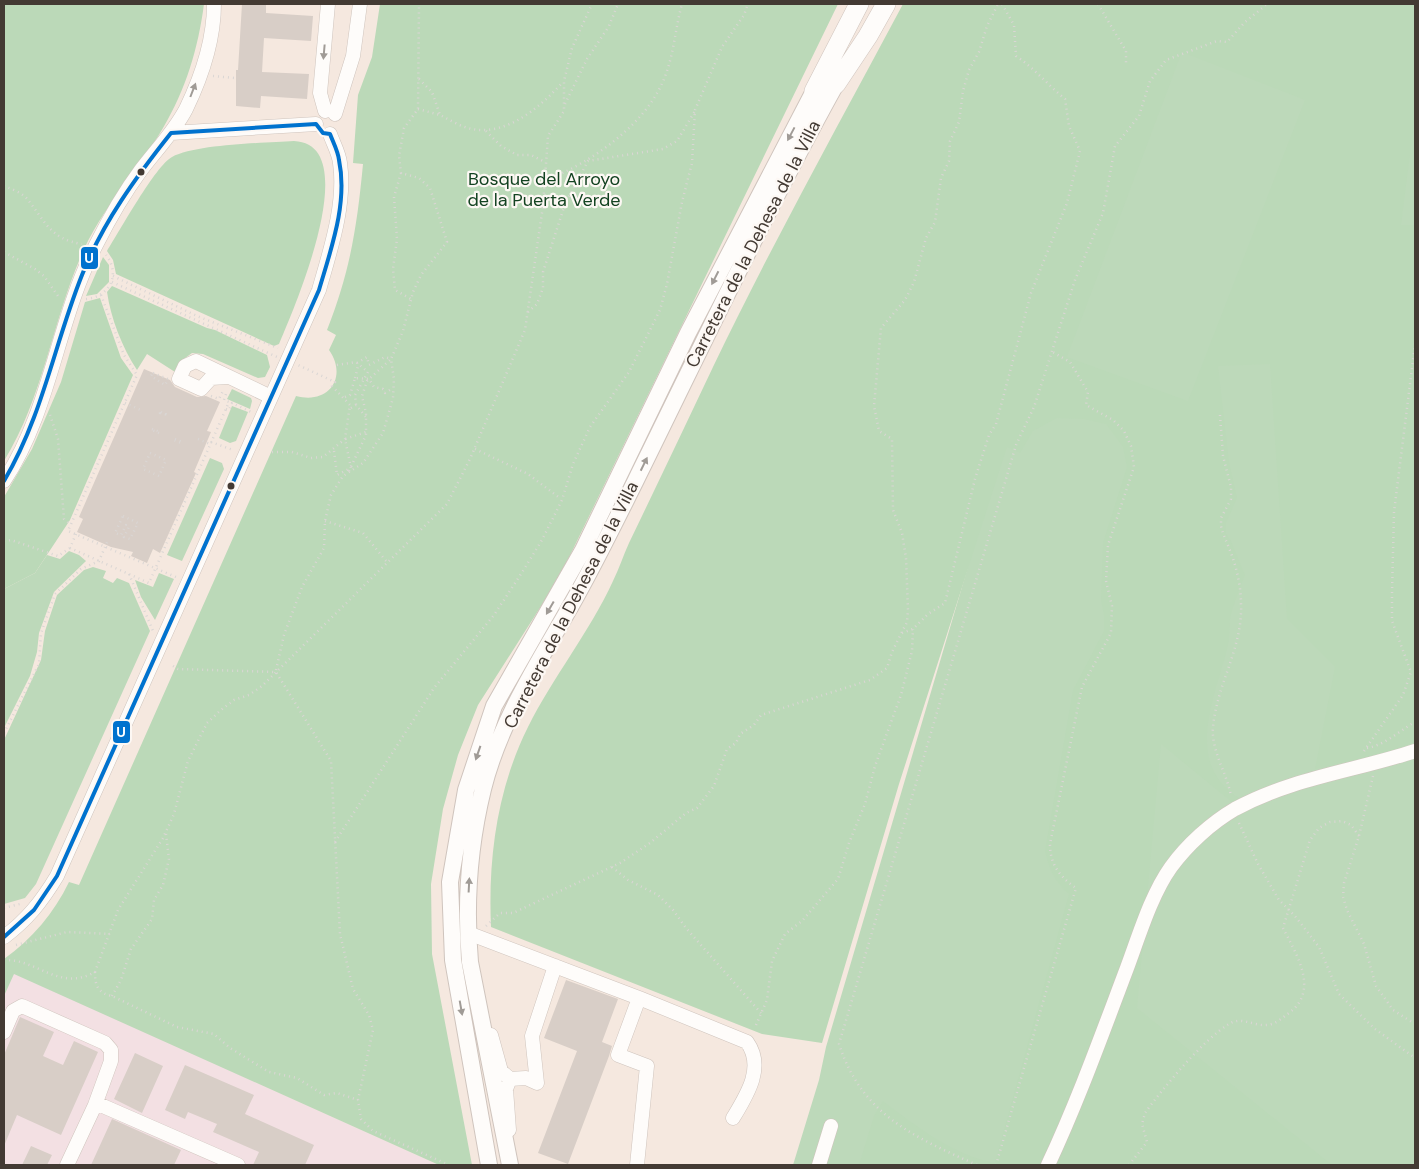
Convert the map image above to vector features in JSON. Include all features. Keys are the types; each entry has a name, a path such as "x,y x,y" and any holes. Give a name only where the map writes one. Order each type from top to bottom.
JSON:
{"highway":[{"path":"814,91 838,23 848,4"},
{"path":"814,91 859,4"},
{"path":"836,84 877,4"},
{"path":"836,84 868,36 886,4"}],"main road":[{"name":"Carretera de la Dehesa de la Villa","path":"511,1165 470,962 468,882 474,834 484,787 512,712 600,554 741,263 836,84"},
{"name":"Carretera de la Dehesa de la Villa","path":"488,1165 453,960 450,882 466,790 494,706 583,550 692,324 814,91"}],"street":[{"path":"4,481 15,464 33,425 66,322 94,247 140,172 171,133 186,109 212,30 214,4"},
{"path":"328,4 320,93 339,125 330,134"},
{"path":"330,134 320,131 316,124 318,116 330,112 353,56 360,4"},
{"path":"171,133 316,124"},
{"path":"9,941 21,924 38,906 57,876 320,290 335,227 341,172 340,161 330,134"},
{"path":"227,377 271,397"},
{"path":"1048,1165 1097,1048 1148,912 1169,869 1190,844 1234,810 1272,792 1331,773 1415,751"},
{"path":"468,933 639,998 747,1042 756,1062 749,1088 733,1118"},
{"path":"470,962 501,1071 510,1079 526,1078 536,1083 532,1036 555,966"},
{"path":"637,1165 647,1066 618,1055 639,998"},
{"path":"4,1032 13,1011 22,1006 105,1043 112,1050 111,1061 95,1105 67,1165"},
{"path":"510,1079 506,1089 511,1165"},
{"path":"95,1105 96,1103 238,1165"},
{"path":"819,1165 831,1126"}],"path":[{"path":"411,299 395,290 394,276 397,239 394,197 400,173 399,156 404,128 418,109 419,4"},
{"path":"358,1100 337,1094 324,1095 297,1078 270,1072 230,1048 214,1034 178,1027 112,996 102,994 95,984 95,972 118,910 130,887 166,833 178,803 188,761 208,723 234,700 249,695 262,686 315,636 447,504 475,449 525,330 543,206 548,136 564,111 564,81 572,48 592,4"},
{"path":"564,106 587,59 609,26 618,4"},
{"path":"527,313 537,304 543,288 543,272 565,204 588,162 642,114 664,80 671,58 673,38 682,4"},
{"path":"544,181 561,174 577,164 662,149 680,137 695,110 722,47 748,4"},
{"path":"486,927 500,913 513,913 611,866 650,843 686,813 697,808 714,786 727,748 736,743 740,734 754,725 761,715 870,680 887,668 892,652 902,633 908,610 906,558 902,533 893,510 892,439 879,432 874,406 881,328 905,300 914,282 926,238 935,222 941,178 949,160 950,141 959,122 965,84 979,52 987,26 998,4"},
{"path":"902,633 913,629 928,614 946,604 975,479 989,435 996,424 1031,293 1067,203 1080,152 1069,126 1065,99 1042,81 1030,65 1016,56 1014,25 1002,4"},
{"path":"1098,4 1126,51 1126,66"},
{"path":"977,1165 938,1148 888,1118 860,1087 845,1063 839,1044 1016,444 1034,407 1075,280 1103,213 1115,146 1139,116 1150,81 1166,60 1217,41 1227,42 1244,23 1267,4"},
{"path":"220,76 236,78"},
{"path":"419,79 432,92 440,115"},
{"path":"418,109 440,115 470,129 486,131 523,119 564,81"},
{"path":"335,842 434,688 494,615 542,540 562,500 573,464 590,426 629,372 660,310 692,163 695,110"},
{"path":"486,131 501,146 517,155 531,155 545,162"},
{"path":"366,418 356,405 356,395 367,378 391,359 403,331 411,299 421,275 447,242 430,188 419,178 400,173"},
{"path":"4,186 27,198 49,230 63,239 89,244"},
{"path":"4,252 40,272 65,306"},
{"path":"82,299 101,295 112,282 113,276 110,261 102,252"},
{"path":"113,276 197,316 276,349 284,346"},
{"path":"112,282 335,382 332,386 351,408 345,440 351,468"},
{"path":"101,295 124,355 137,375 68,531 179,578"},
{"path":"1353,768 1402,695 1411,672 1392,621 1392,612 1394,512 1415,344"},
{"path":"996,1165 1076,888 1058,872 1050,853 1050,844 1082,687 1111,633 1112,606 1106,581 1108,545 1134,467 1131,446 1124,431 1113,420 1086,405 1088,392 1070,362 1051,351"},
{"path":"344,398 350,395 358,365 367,357 369,365 362,396 366,418 366,432 348,473"},
{"path":"369,365 385,357 391,359"},
{"path":"391,359 394,388 393,398 383,433 363,463 342,476 331,495 324,521 324,548 302,587 284,635 276,672 331,761 340,934 354,989 369,1015 373,1030 358,1100 361,1119 373,1131 450,1165"},
{"path":"337,365 356,362 368,372"},
{"path":"153,373 168,380 165,385 151,376 153,373"},
{"path":"355,378 367,378"},
{"path":"367,378 374,387 383,389 385,393 394,388"},
{"path":"70,548 149,583 229,402 224,400 228,392"},
{"path":"125,403 143,411"},
{"path":"226,409 229,410 232,403 254,413"},
{"path":"351,408 356,405"},
{"path":"48,408 58,439 64,519 71,525"},
{"path":"1220,414 1223,456 1232,487 1231,499 1221,518 1221,526 1238,577 1241,604 1237,644 1218,698 1213,729 1218,759 1228,780 1233,803"},
{"path":"272,452 292,452 316,458 326,456 345,440 366,432"},
{"path":"198,439 236,452"},
{"path":"475,449 528,474 562,500"},
{"path":"333,450 337,474 351,468"},
{"path":"150,453 166,460 158,476 143,469 150,453"},
{"path":"123,516 138,523 130,540 124,537 129,527 126,525 121,535 115,533 123,516"},
{"path":"324,521 363,533 387,562"},
{"path":"4,541 11,540 58,556 70,548 76,534"},
{"path":"4,733 39,664 41,633 56,594 81,569 99,561 108,540"},
{"path":"129,574 153,635"},
{"path":"756,1025 767,1000 772,961 785,934 802,921 838,879 849,843 865,804 875,766 901,695 912,651 913,629"},
{"path":"173,666 178,669 276,672"},
{"path":"1366,749 1381,746 1390,736 1415,722"},
{"path":"1375,762 1370,797 1360,836 1344,883 1345,904 1364,944 1376,986 1393,1010 1415,1024"},
{"path":"1237,819 1258,864 1280,900 1318,947 1339,994 1375,1029 1415,1058"},
{"path":"1129,1165 1147,1142 1142,1124 1145,1112 1208,1041 1229,1023 1238,1020 1266,1026 1278,1022 1296,1008 1304,993 1304,975 1283,928 1310,840 1319,828 1330,822 1342,821 1351,825 1360,836"},
{"path":"112,996 121,980 131,949 152,919 154,900 163,885 169,858 166,833"},
{"path":"611,866 628,880 658,895 761,1013"},
{"path":"4,908 20,904 23,907"},
{"path":"9,941 67,932 110,934"},
{"path":"4,960 13,960 70,979 85,978 95,972"}],"shaded area":[{"path":"14,973 439,1165 4,1165 4,996"}],"green space":[{"path":"4,4 204,4 190,68 178,99 153,144 109,206 89,239 71,281 38,386 17,437 4,461"},
{"name":"Bosque del Arroyo de la Puerta Verde","path":"380,4 838,4 559,578 478,705 458,755 443,809 431,884 432,954 472,1165 439,1165 14,974 4,996 4,959 24,943 41,925 69,882 79,885 296,396 308,398 326,393 336,379 334,360 329,350 336,335 327,330 347,269 355,229 363,164 353,163 358,95 372,57"},
{"path":"903,4 1415,4 1415,114 1401,225 1415,225 1415,742 1389,752 1315,769 1335,667 1287,619 1270,364 1218,366 1229,462 1237,498 1226,523 1226,534 1231,541 1245,575 1230,619 1228,645 1207,729 1207,748 1212,767 1222,784 1239,798 1233,803 1161,744 1137,1008 1332,1165 859,1165 874,1116 883,1101 908,1120 950,1147 965,1154 995,1163 1069,894 1059,884 1053,874 1045,851 1073,690 1104,631 1104,615 1101,600 1103,543 1127,467 1123,447 1106,424 1084,419 1057,418 1033,431 1020,453 1007,447 899,784 822,1043 762,1034 491,927 490,901 493,850 502,800 517,751 548,690 603,600 735,321","holes":["1182,52 1305,100 1188,401 1067,357"]},
{"path":"1415,4 1415,1165 793,1165 819,1080 826,1047 1119,56"},
{"path":"294,141 315,149 324,169 325,198 319,231 309,266 279,344 274,346 116,274 113,260 107,251 148,185 157,172 172,157 197,149"},
{"path":"103,257 109,265 109,282 97,294 86,296"},
{"path":"112,286 215,330 267,355 270,367 265,377 258,378 203,354 192,353 181,361 175,372 147,354 137,370 122,342 111,312 107,292"},
{"path":"100,298 121,358 133,375 70,520 35,573 4,589 4,497 32,449 61,382 85,302"},
{"path":"232,389 251,398 250,409 227,399"},
{"path":"232,406 248,412 236,441 230,443 219,438"},
{"path":"210,458 222,463 224,469 182,561 167,555"},
{"path":"69,551 79,555 86,561 54,592 39,633 37,652 30,676 4,728 4,589 35,573 47,555 60,559"},
{"path":"93,567 106,571 103,578 113,583 117,578 129,583 150,631 36,884 25,898 4,904 4,740 41,660 45,631 57,595 84,570"},
{"path":"159,573 174,579 155,620 141,597 135,580 153,587"}],"building":[{"path":"242,4 266,4 266,13 313,16 311,41 264,38 262,72 309,74 307,99 261,96 260,108 236,106 236,70 238,70"},
{"path":"144,369 170,380 175,387 197,397 206,396 220,402 207,431 211,432 194,472 196,473 160,553 153,549 147,563 131,556 133,552 111,547 77,532 83,519 79,517"},
{"path":"566,980 618,999 602,1042 612,1046 609,1056 568,1164 538,1153 577,1051 544,1038"},
{"path":"20,1017 54,1032 43,1056 63,1065 74,1041 98,1052 61,1135 17,1115 4,1146 4,1055"},
{"path":"135,1053 163,1066 142,1113 114,1099"},
{"path":"185,1065 254,1095 245,1114 314,1145 305,1165 253,1165 259,1152 213,1132 217,1124 188,1112 185,1119 165,1110"},
{"path":"112,1119 181,1150 174,1165 91,1165"},
{"path":"31,1146 52,1155 47,1165 22,1165"}],"transit line":[{"name":"U","path":"4,481 29,431 72,301 90,255 121,201 171,133 316,124 323,133 330,134 337,150 341,176 340,209 333,242 319,290 57,876 34,910 4,937"}]}
